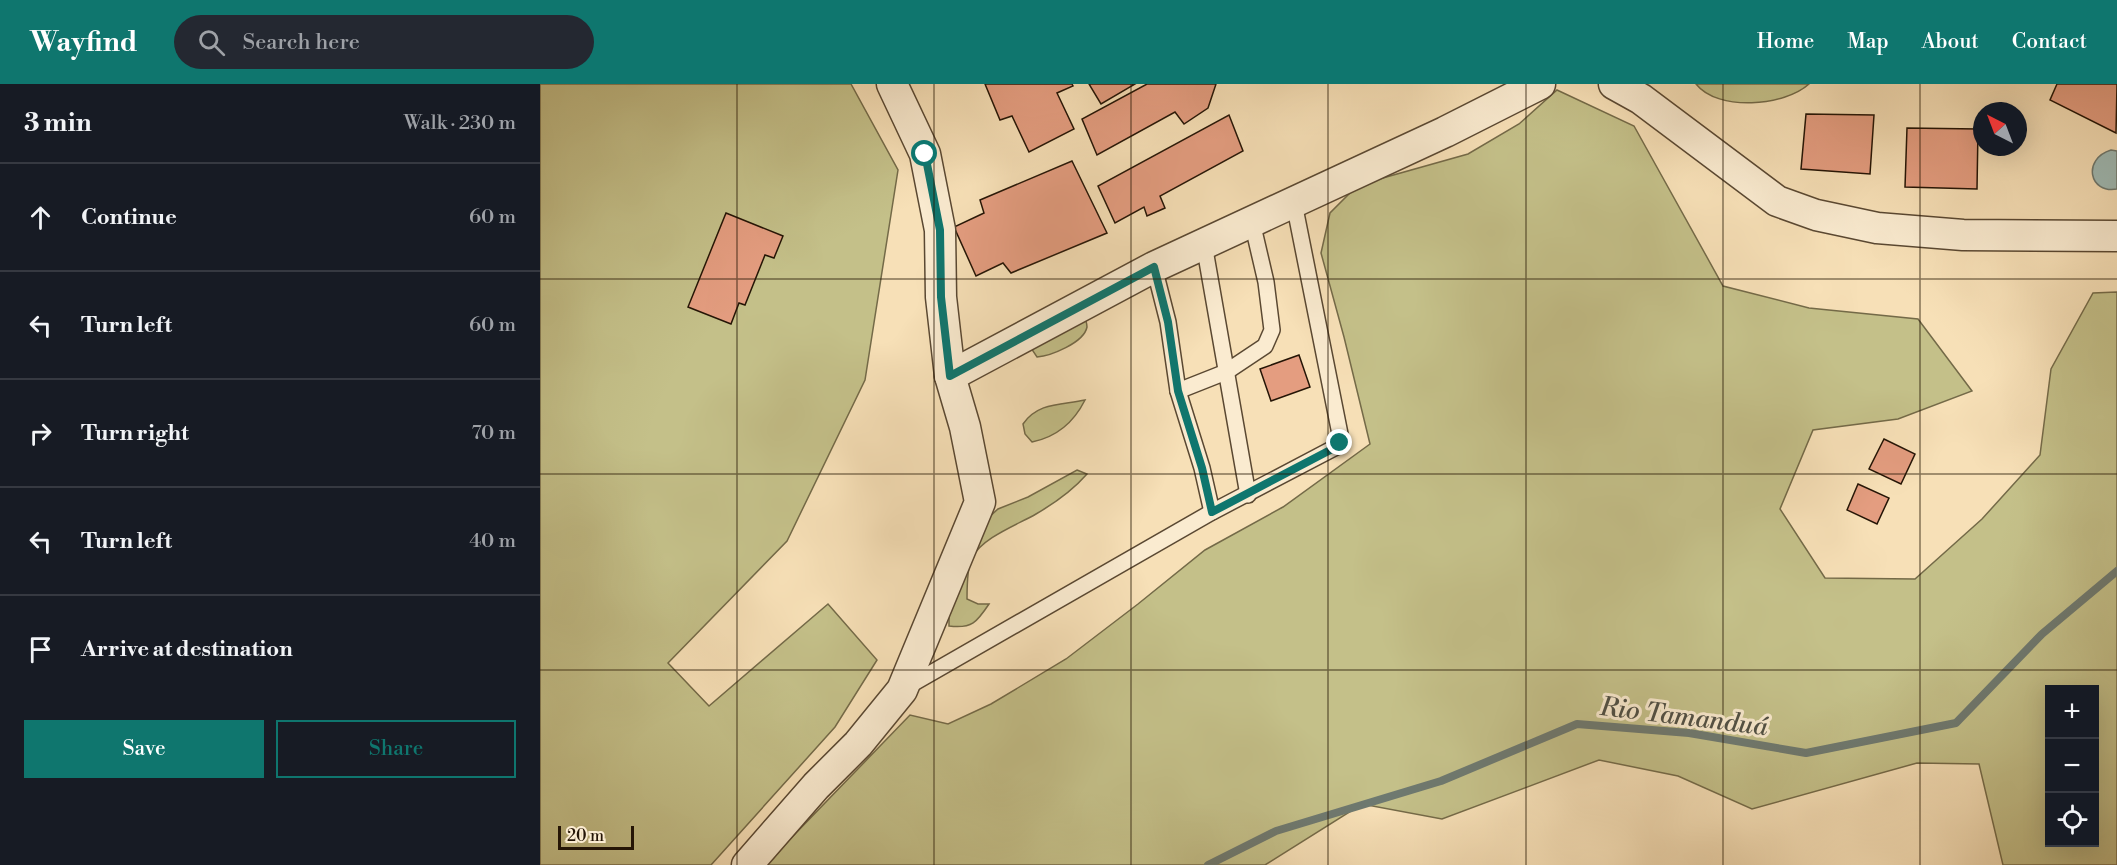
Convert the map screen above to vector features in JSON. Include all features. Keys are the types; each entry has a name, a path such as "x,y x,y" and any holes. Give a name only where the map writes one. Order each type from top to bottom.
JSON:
{"street":[{"path":"747,865 816,786 858,744 902,690 980,502 965,426 950,376 941,297 940,230 925,154 892,84"},
{"path":"950,376 1154,267 1445,132 1540,84"},
{"path":"1614,84 1641,99 1777,201 1816,215 1877,228 1963,235 2117,236"}],"lane":[{"path":"902,690 1212,512 1336,447 1341,439 1294,203"},
{"path":"1178,391 1226,372 1265,346 1272,330 1266,282 1252,222"},
{"path":"1203,244 1248,495"},
{"path":"1154,267 1168,322 1178,391 1202,468 1212,512"}],"shaded area":[{"path":"540,84 851,84 898,170 865,380 787,541 668,663 709,706 828,604 877,660 835,727 711,865 540,865"},
{"path":"1696,84 1809,84 1784,97 1752,103 1720,99 1706,93"},
{"path":"1557,90 1634,126 1723,286 1809,308 1918,319 1972,391 1898,419 1813,430 1780,509 1825,578 1915,579 1982,519 2040,455 2051,369 2093,293 2117,292 2117,865 2003,865 1979,764 1917,763 1752,809 1678,776 1599,760 1442,819 1362,804 1265,865 765,865 910,715 948,724 991,704 1066,659 1205,550 1283,507 1370,444 1321,253 1330,213 1358,185 1468,154 1519,124"},
{"path":"1085,317 1087,327 1080,338 1058,351 1037,357 1031,348"},
{"path":"1085,400 1070,422 1057,432 1032,442 1025,434 1023,424 1043,408"},
{"path":"1077,470 1087,474 1070,491 1043,510 1001,532 977,551 969,567 967,599 978,604 989,604 973,623 957,627 949,626 949,610 987,519 998,509 1028,497"}],"water":[{"path":"2111,150 2117,151 2117,189 2100,186 2093,175 2096,161 2102,154"}],"building":[{"path":"985,84 1072,84 1073,86 1057,93 1074,129 1029,152 1012,116 1000,120"},
{"path":"1089,84 1135,84 1101,104"},
{"path":"1147,84 1216,84 1208,108 1184,124 1175,112 1097,155 1082,119"},
{"path":"2057,84 2117,84 2116,133 2050,100"},
{"path":"1806,114 1874,115 1870,174 1801,169"},
{"path":"1229,115 1243,151 1160,196 1165,208 1147,216 1144,207 1115,223 1098,186"},
{"path":"1907,128 1973,129 1973,156 1978,156 1977,189 1905,187"},
{"path":"1072,161 1107,233 1011,273 1003,263 976,276 954,227 984,213 980,200"},
{"path":"726,213 783,236 774,258 765,255 745,305 739,303 731,324 688,307"},
{"path":"1299,355 1310,387 1271,401 1260,369"},
{"path":"1884,439 1915,454 1901,484 1869,469"},
{"path":"1858,484 1889,498 1877,524 1847,510"}],"waterway":[{"name":"Rio Tamanduá","path":"1208,865 1276,831 1441,781 1577,724 1689,733 1806,753 1956,723 2042,634 2117,571"}],"route":[{"path":"925,154 940,230 941,297 950,376 1154,267 1168,322 1178,391 1202,468 1212,512 1248,495 1340,443"}]}
